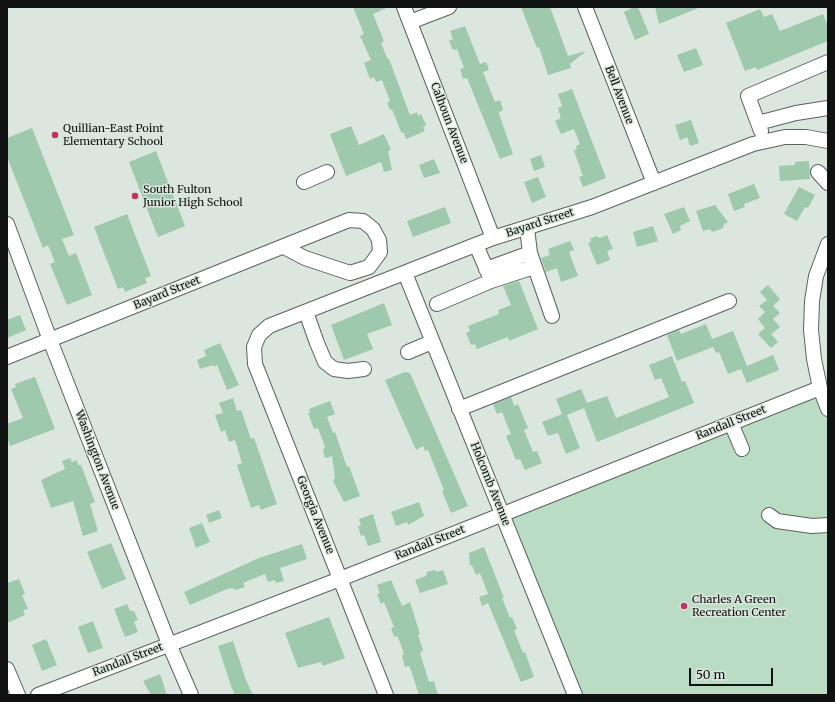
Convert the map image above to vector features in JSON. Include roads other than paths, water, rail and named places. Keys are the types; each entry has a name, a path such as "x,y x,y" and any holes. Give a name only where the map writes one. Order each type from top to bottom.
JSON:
{"street":[{"name":"Calhoun Avenue","path":"404,7 494,238"},
{"path":"410,22 449,7"},
{"name":"Bell Avenue","path":"585,7 654,183"},
{"path":"766,141 748,96 828,62"},
{"path":"758,123 796,113 828,108"},
{"name":"Bayard Street","path":"259,335 269,326 494,238 592,207 753,144 792,137 806,137 828,141"},
{"path":"304,182 327,172"},
{"path":"818,172 828,183"},
{"name":"Bayard Street","path":"7,357 284,247 322,227 345,218 363,221 373,229 379,240 380,252 370,267 350,272 305,258 284,247"},
{"name":"Washington Avenue","path":"7,224 50,340 169,644 191,695"},
{"path":"527,228 532,260 552,316"},
{"path":"828,244 816,276 812,302 811,330 814,360 820,388 828,409"},
{"path":"476,245 489,275"},
{"path":"437,304 489,275 532,260"},
{"name":"Holcomb Avenue","path":"405,273 574,695"},
{"path":"459,409 729,301"},
{"path":"306,312 325,362 334,369 348,371 364,369"},
{"name":"Georgia Avenue","path":"259,335 254,347 255,364 386,695"},
{"path":"408,352 432,342"},
{"name":"Randall Street","path":"38,695 340,579 820,388"},
{"path":"731,423 742,448"},
{"path":"768,515 777,521 812,526 828,525"},
{"path":"7,669 18,695"}],"place":[{"name":"Quillian-East Point Elementary School","path":"55,135"},
{"name":"South Fulton Junior High School","path":"135,196"},
{"name":"Charles A Green Recreation Center","path":"684,606"}]}
